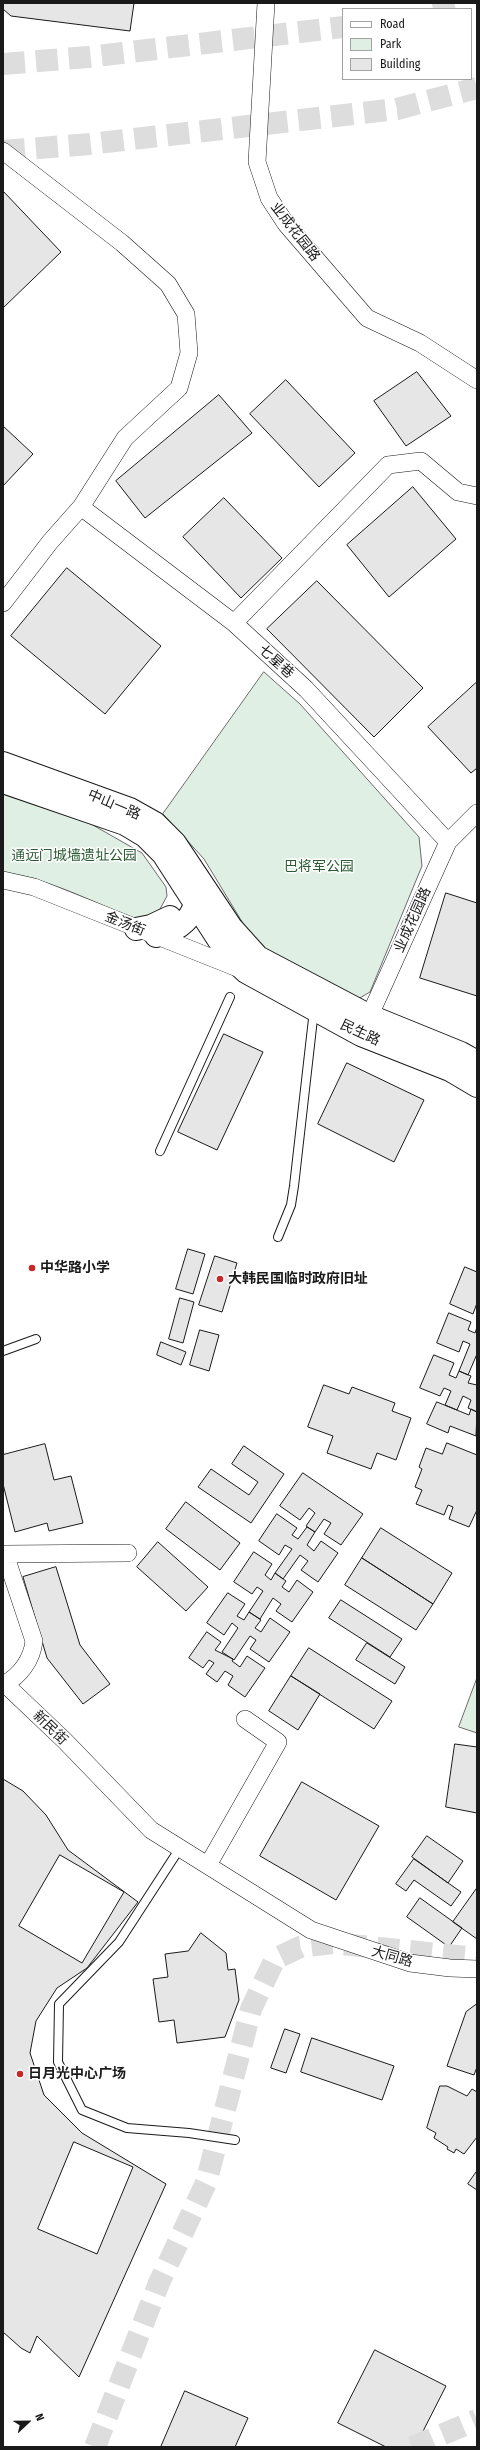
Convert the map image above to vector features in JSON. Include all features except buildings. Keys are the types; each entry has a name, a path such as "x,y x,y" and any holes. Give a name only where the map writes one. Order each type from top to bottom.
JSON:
{"main road":[{"name":"中山一路","path":"3,763 130,809 155,823 175,843 185,872"},
{"name":"中山一路","path":"3,782 125,824 144,836 185,872 232,927 252,964"},
{"path":"146,932 170,933 185,923 195,905 196,883 185,872"},
{"path":"146,932 151,926 174,915 180,906 185,872"},
{"path":"195,905 229,956 252,964"},
{"name":"民生路","path":"252,964 477,1086"},
{"name":"民生路","path":"252,964 314,1010 461,1053 477,1062"}],"street":[{"name":"业成花园路","path":"266,3 257,162 269,198 286,224 366,318 420,343 477,380"},
{"path":"3,151 122,243 168,284 186,314 189,353 179,388 125,438 81,507 50,542 3,603"},
{"path":"234,623 388,465 421,461 458,492 477,496"},
{"name":"七星巷","path":"81,507 234,623 306,689 448,842"},
{"name":"业成花园路","path":"365,1026 448,842 477,813"},
{"name":"金汤街","path":"3,880 34,887 146,932 252,964"},
{"name":"新民街","path":"128,1553 5,1554 34,1641 33,1654 24,1667 4,1685 65,1741 151,1830 311,1930"},
{"path":"208,1865 278,1742 245,1719"},
{"name":"大同路","path":"311,1930 410,1963 450,1968 477,1969"}],"lane":[{"path":"160,1151 230,997"},
{"path":"278,1237 291,1205 314,1010"},
{"path":"3,1351 36,1339"},
{"path":"180,1848 119,1942 59,2004 58,2062 82,2110 127,2128 189,2133 235,2140"}],"green space":[{"name":"巴将军公园","path":"264,672 300,704 419,837 422,866 370,992 358,999 270,956 247,930 204,859 163,814"},
{"name":"通远门城墙遗址公园","path":"3,791 91,824 142,853 166,887 167,896 160,909 150,917 137,920 88,899 35,879 3,873"},
{"path":"477,1678 477,1733 459,1727"}],"tunnel":[{"path":"437,8 457,3"},
{"path":"3,64 88,57 342,27"},
{"path":"3,151 90,144 397,109 477,88"},
{"path":"95,2447 159,2283 206,2183 251,2009 275,1959 300,1947 332,1943 477,1958"},
{"path":"412,2447 477,2420"}],"place":[{"name":"中华路小学","path":"32,1268"},
{"name":"大韩民国临时政府旧址","path":"220,1279"},
{"name":"日月光中心广场","path":"20,2074"}]}
